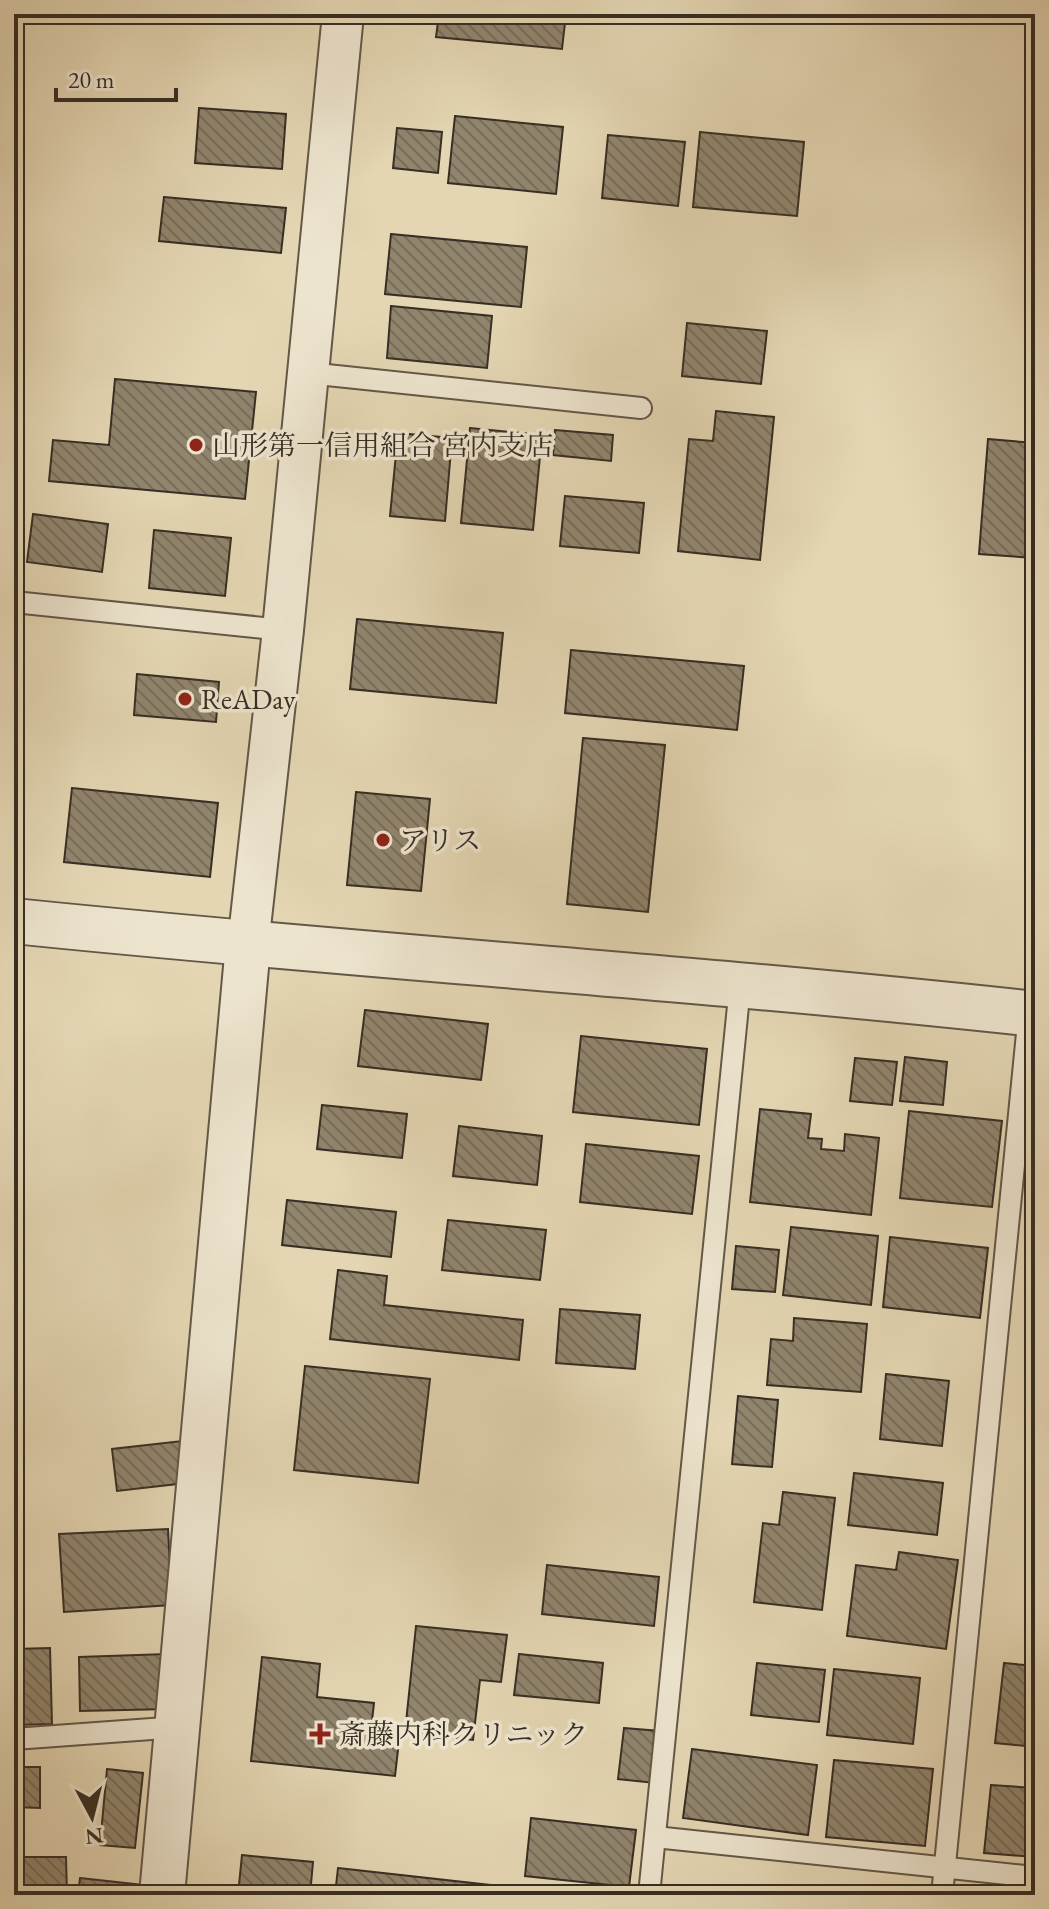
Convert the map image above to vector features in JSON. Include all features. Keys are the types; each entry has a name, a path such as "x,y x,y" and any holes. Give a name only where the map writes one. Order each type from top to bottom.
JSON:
{"street":[{"path":"162,1895 248,945 283,630 343,14"},
{"path":"14,921 248,945 1032,1014"}],"lane":[{"path":"308,373 641,408"},
{"path":"14,602 283,630"},
{"path":"649,1895 740,986"},
{"path":"942,1895 1032,1014"},
{"path":"14,1739 179,1727"},
{"path":"655,1837 1035,1877"}],"building":[{"path":"439,14 566,14 562,49 436,37"},
{"path":"199,108 286,114 282,169 195,163"},
{"path":"455,116 563,127 556,194 448,183"},
{"path":"397,128 442,132 438,173 393,168"},
{"path":"700,132 804,142 797,216 693,207"},
{"path":"608,135 685,142 678,206 602,198"},
{"path":"164,197 286,208 281,253 159,241"},
{"path":"1035,217 1035,265 1031,264"},
{"path":"391,234 527,247 521,307 385,294"},
{"path":"391,306 492,316 487,368 387,358"},
{"path":"687,323 767,331 761,384 682,376"},
{"path":"115,379 256,392 245,499 49,481 53,440 109,445"},
{"path":"716,411 774,417 760,560 678,551 689,439 713,441"},
{"path":"470,428 542,435 533,530 461,523"},
{"path":"555,430 613,435 611,461 553,455"},
{"path":"398,433 452,438 445,521 390,516"},
{"path":"988,439 1035,443 1035,558 979,554"},
{"path":"565,496 644,503 639,553 560,546"},
{"path":"33,514 108,524 102,572 27,562"},
{"path":"154,530 231,538 225,596 149,588"},
{"path":"357,619 503,633 496,703 350,689"},
{"path":"571,650 744,666 737,730 565,713"},
{"path":"137,674 219,682 216,722 134,715"},
{"path":"583,738 665,745 648,912 567,904"},
{"path":"72,788 218,803 210,877 64,862"},
{"path":"356,792 430,799 421,891 347,885"},
{"path":"365,1010 488,1024 481,1080 358,1066"},
{"path":"581,1036 707,1049 699,1125 573,1112"},
{"path":"905,1057 947,1062 943,1105 900,1101"},
{"path":"855,1058 897,1062 892,1105 850,1101"},
{"path":"322,1105 407,1114 402,1158 317,1149"},
{"path":"760,1109 811,1114 808,1138 822,1139 821,1149 844,1151 845,1134 879,1138 871,1215 750,1202"},
{"path":"909,1111 1002,1121 992,1207 900,1198"},
{"path":"459,1126 542,1136 537,1185 453,1176"},
{"path":"586,1144 699,1156 692,1214 580,1202"},
{"path":"287,1200 396,1212 391,1257 282,1245"},
{"path":"448,1220 546,1230 540,1280 442,1270"},
{"path":"791,1227 878,1236 871,1305 783,1295"},
{"path":"890,1237 988,1248 980,1318 883,1307"},
{"path":"736,1246 779,1250 775,1292 732,1289"},
{"path":"338,1270 387,1276 384,1305 523,1320 519,1360 330,1339"},
{"path":"560,1309 640,1315 635,1369 556,1363"},
{"path":"794,1318 867,1324 861,1392 767,1385 771,1339 793,1341"},
{"path":"305,1366 430,1379 418,1483 294,1470"},
{"path":"886,1374 949,1381 942,1446 880,1439"},
{"path":"738,1396 778,1400 772,1467 732,1464"},
{"path":"182,1441 186,1483 117,1491 112,1449"},
{"path":"854,1473 943,1483 937,1535 848,1525"},
{"path":"783,1492 835,1498 822,1610 754,1602 763,1523 779,1525"},
{"path":"168,1529 172,1605 64,1612 59,1534"},
{"path":"899,1552 958,1560 946,1649 847,1636 856,1565 896,1570"},
{"path":"547,1565 659,1577 654,1626 542,1614"},
{"path":"416,1626 507,1635 501,1682 480,1680 473,1740 405,1732"},
{"path":"50,1648 52,1724 14,1725 14,1649"},
{"path":"167,1654 169,1709 80,1711 79,1657"},
{"path":"519,1654 603,1663 599,1703 514,1695"},
{"path":"262,1657 320,1664 317,1697 374,1703 372,1721 401,1724 395,1776 251,1761"},
{"path":"757,1663 825,1670 819,1722 751,1715"},
{"path":"1004,1663 1035,1666 1035,1747 995,1743"},
{"path":"834,1669 920,1678 913,1744 827,1735"},
{"path":"624,1728 660,1731 655,1783 618,1779"},
{"path":"692,1749 817,1765 808,1835 683,1818"},
{"path":"834,1760 933,1769 925,1846 826,1837"},
{"path":"14,1767 40,1767 40,1808 14,1807"},
{"path":"107,1769 143,1773 135,1848 100,1845"},
{"path":"991,1785 1035,1788 1035,1857 984,1853"},
{"path":"531,1818 636,1830 629,1887 525,1876"},
{"path":"242,1855 313,1862 310,1895 238,1895"},
{"path":"14,1857 66,1857 67,1895 14,1895"},
{"path":"338,1868 490,1885 489,1895 335,1895"},
{"path":"80,1878 152,1886 151,1895 78,1895"}],"place":[{"name":"山形第一信用組合 宮内支店","path":"196,445"},
{"name":"ReADay","path":"185,699"},
{"name":"アリス","path":"383,840"},
{"name":"斎藤内科クリニック","path":"320,1734"}]}
